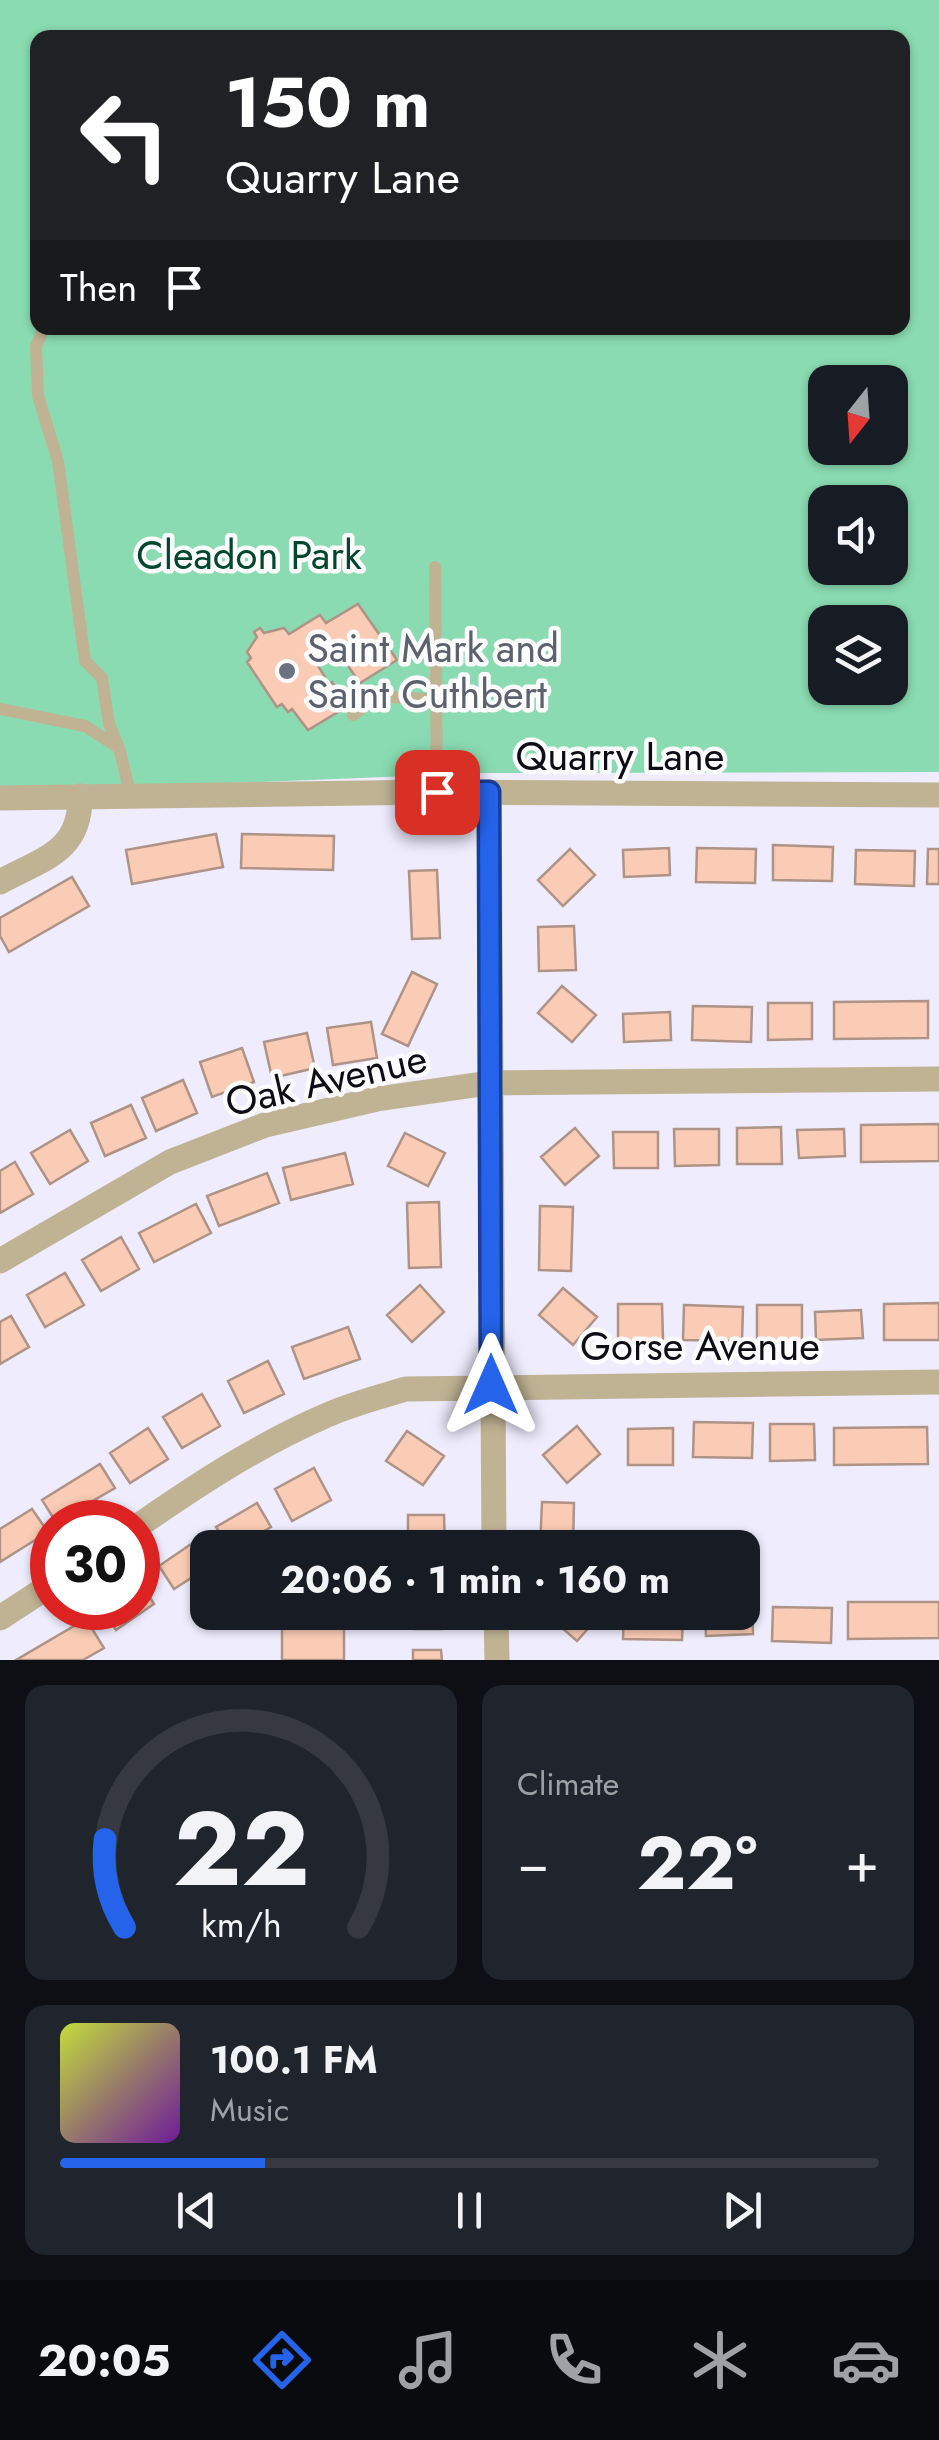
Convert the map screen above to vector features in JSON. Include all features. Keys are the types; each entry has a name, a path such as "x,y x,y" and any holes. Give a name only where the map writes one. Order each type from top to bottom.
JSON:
{"street":[{"name":"Quarry Lane","path":"0,798 437,792 939,795"},
{"path":"489,792 494,1530"},
{"path":"0,882 71,839 79,823 80,796"},
{"name":"Oak Avenue","path":"0,1261 170,1162 265,1125 377,1099 489,1083 939,1079"},
{"name":"Gorse Avenue","path":"160,1512 276,1439 330,1414 406,1389 939,1382"},
{"path":"0,1618 30,1598"},
{"path":"496,1630 497,1660"}],"lane":[{"path":"41,335 36,346 38,396 58,461 85,661 102,678 109,724 131,796"},
{"path":"435,567 437,792"},
{"path":"353,714 378,696 436,700"},
{"path":"0,709 85,726 119,748"}],"green space":[{"name":"Cleadon Park","path":"0,0 939,0 939,772 484,773 158,786 0,787"}],"building":[{"name":"Saint Mark and Saint Cuthbert","path":"358,604 397,660 360,683 339,653 318,666 325,677 319,680 324,687 332,682 337,690 331,700 338,712 308,730 292,709 288,712 282,704 277,707 247,662 251,658 247,652 257,637 254,632 260,628 264,633 284,628 289,634 320,615 326,623"},
{"path":"216,834 223,867 132,884 126,850"},
{"path":"242,834 334,836 333,870 241,868"},
{"path":"773,845 833,847 832,881 773,880"},
{"path":"669,848 670,875 624,877 623,850"},
{"path":"697,848 756,849 755,883 696,882"},
{"path":"570,849 595,875 563,906 538,880"},
{"path":"928,849 939,849 939,884 927,884"},
{"path":"856,850 915,851 914,886 855,884"},
{"path":"437,870 440,938 412,939 409,871"},
{"path":"72,877 89,906 9,952 0,936 0,918"},
{"path":"574,926 576,970 539,971 538,927"},
{"path":"412,972 437,984 408,1046 382,1034"},
{"path":"562,986 596,1015 572,1042 538,1013"},
{"path":"928,1001 928,1038 834,1039 834,1002"},
{"path":"768,1003 812,1003 812,1039 768,1040"},
{"path":"693,1006 752,1007 751,1042 692,1040"},
{"path":"670,1012 671,1040 624,1042 623,1014"},
{"path":"371,1022 377,1058 333,1065 327,1028"},
{"path":"307,1033 315,1068 272,1078 264,1042"},
{"path":"242,1048 254,1082 212,1097 200,1062"},
{"path":"183,1080 197,1113 156,1131 142,1098"},
{"path":"131,1105 146,1138 105,1156 91,1123"},
{"path":"939,1124 939,1161 861,1162 861,1125"},
{"path":"781,1127 782,1164 737,1164 737,1128"},
{"path":"575,1128 599,1156 565,1185 541,1157"},
{"path":"674,1129 719,1129 719,1165 675,1166"},
{"path":"844,1129 845,1156 799,1158 797,1130"},
{"path":"70,1130 88,1161 50,1184 31,1153"},
{"path":"613,1132 658,1132 658,1168 614,1168"},
{"path":"405,1133 445,1153 428,1186 388,1166"},
{"path":"345,1153 353,1184 291,1200 283,1168"},
{"path":"15,1162 33,1194 0,1213 0,1171"},
{"path":"267,1173 279,1203 219,1226 207,1196"},
{"path":"439,1202 441,1267 409,1268 407,1203"},
{"path":"196,1204 211,1233 154,1262 139,1233"},
{"path":"540,1206 573,1207 571,1271 539,1270"},
{"path":"121,1237 139,1269 101,1291 82,1260"},
{"path":"65,1273 84,1305 45,1327 27,1295"},
{"path":"420,1285 444,1312 412,1342 387,1315"},
{"path":"563,1288 597,1317 573,1345 539,1315"},
{"path":"939,1303 939,1340 884,1340 884,1304"},
{"path":"618,1304 662,1304 663,1340 618,1341"},
{"path":"684,1305 743,1307 742,1341 683,1340"},
{"path":"757,1305 802,1305 802,1341 757,1342"},
{"path":"861,1310 863,1338 816,1340 815,1312"},
{"path":"11,1316 29,1347 0,1364 0,1322"},
{"path":"348,1327 360,1359 304,1379 292,1347"},
{"path":"268,1361 284,1394 244,1413 228,1381"},
{"path":"202,1394 220,1426 182,1448 163,1417"},
{"path":"694,1422 753,1423 752,1458 693,1457"},
{"path":"770,1424 814,1424 815,1460 770,1461"},
{"path":"577,1426 600,1454 567,1483 543,1455"},
{"path":"927,1427 928,1464 834,1465 834,1428"},
{"path":"148,1428 168,1459 130,1483 110,1453"},
{"path":"673,1428 673,1465 628,1465 628,1429"},
{"path":"407,1431 444,1456 423,1485 386,1461"},
{"path":"100,1464 115,1488 94,1500 42,1500"},
{"path":"314,1468 331,1500 292,1521 275,1489"},
{"path":"542,1502 574,1503 573,1530 541,1530"},
{"path":"257,1503 271,1527 218,1530 216,1527"},
{"path":"30,1510 30,1543 0,1562 0,1529"},
{"path":"408,1515 444,1515 444,1530 408,1530"},
{"path":"190,1545 190,1579 174,1589 160,1565"},
{"path":"848,1602 939,1602 939,1638 848,1639"},
{"path":"773,1607 832,1608 831,1643 772,1641"},
{"path":"67,1630 93,1630 104,1648 83,1660 16,1660"},
{"path":"282,1630 344,1630 344,1660 282,1660"},
{"path":"564,1630 587,1630 577,1641"},
{"path":"623,1630 682,1630 682,1640 623,1639"},
{"path":"706,1630 753,1630 753,1634 706,1636"},
{"path":"413,1650 441,1650 442,1660 413,1660"}],"place":[{"name":"Saint Mark and Saint Cuthbert","path":"287,671"}],"route":[{"path":"437,792 489,792 491,1385"}]}
